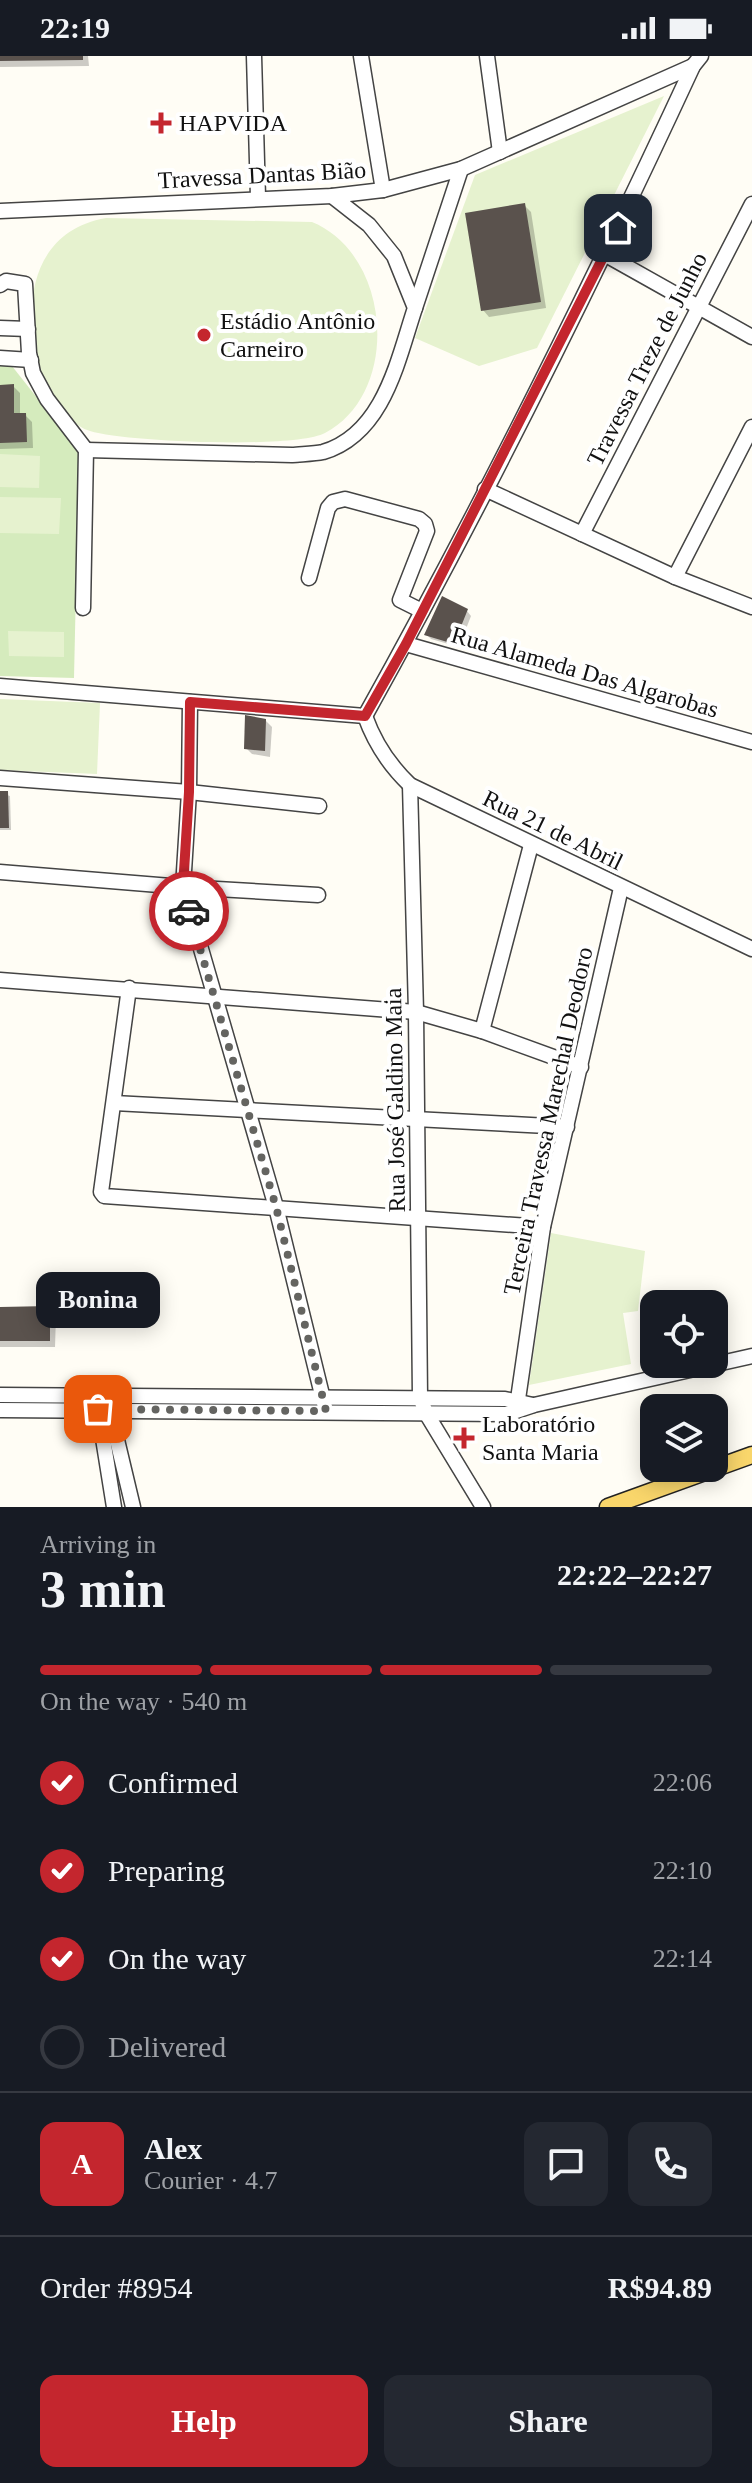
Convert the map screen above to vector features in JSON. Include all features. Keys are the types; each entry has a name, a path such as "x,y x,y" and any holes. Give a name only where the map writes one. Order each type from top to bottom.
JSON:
{"main road":[{"path":"608,1507 752,1455"}],"street":[{"path":"254,56 258,197"},
{"path":"361,56 383,190"},
{"path":"487,56 500,152"},
{"path":"0,686 365,716 406,644 606,255 697,61"},
{"name":"Travessa Dantas Bião","path":"0,211 332,196 383,190 461,169 697,61"},
{"path":"86,450 292,455 323,452 357,432 373,415 390,384 461,169"},
{"path":"332,196 369,225 394,256 415,308"},
{"name":"Travessa Treze de Junho","path":"582,534 752,204"},
{"path":"606,255 752,337"},
{"path":"0,285 6,281 25,284 31,360 40,388 86,450 83,608"},
{"path":"0,328 28,329"},
{"path":"0,358 31,360"},
{"path":"675,577 752,427"},
{"path":"485,489 675,577 752,607"},
{"path":"309,578 328,508 333,502 345,499 419,519 427,531 400,600 422,611"},
{"name":"Rua Alameda Das Algarobas","path":"406,644 752,742"},
{"path":"190,702 189,792 183,887 276,1207 324,1404"},
{"name":"Rua 21 de Abril","path":"365,716 373,739 410,785 752,949"},
{"path":"0,778 189,792 319,806"},
{"name":"Rua José Galdino Maia","path":"410,785 420,1397 426,1413 483,1507"},
{"path":"482,1031 531,845"},
{"path":"0,872 318,895"},
{"name":"Terceira Travessa Marechal Deodoro","path":"517,1406 543,1227 621,888"},
{"path":"0,980 416,1012 482,1031 581,1067"},
{"path":"129,988 101,1192 104,1196 543,1227"},
{"path":"114,1103 567,1127"},
{"path":"0,1410 102,1403 324,1404 420,1397 534,1405 752,1356"},
{"path":"0,1395 102,1403"},
{"path":"102,1403 114,1507"},
{"path":"102,1403 133,1507"},
{"path":"324,1404 426,1413 507,1414 517,1406"}],"green space":[{"path":"664,96 537,348 479,366 415,338 475,175"},
{"name":"Estádio Antônio Carneiro","path":"106,218 312,222 338,239 358,263 371,292 377,324 376,357 367,387 350,413 325,433 281,441 209,442 137,438 90,431 76,423 46,389 39,376 32,305 41,266 51,249 65,235"},
{"path":"0,361 8,361 79,451 74,678 0,676"},
{"path":"0,454 40,456 39,488 0,487"},
{"path":"0,497 61,498 59,534 0,533"},
{"path":"8,631 64,632 64,657 9,656"},
{"path":"0,699 100,703 97,774 0,770"},
{"path":"551,1233 645,1251 638,1311 623,1313 631,1364 529,1385"}],"building":[{"path":"0,56 83,56 83,60 0,61"},
{"path":"525,203 541,302 481,311 465,213"},
{"path":"14,384 14,413 26,413 27,442 0,443 0,385"},
{"path":"442,596 468,609 454,644 424,635"},
{"path":"245,715 266,719 265,751 244,749"},
{"path":"0,791 8,791 9,828 0,828"},
{"path":"50,1306 50,1341 0,1341 0,1307"}],"way so far":[{"path":"98,1409 326,1411 276,1207 189,911"}],"place":[{"name":"HAPVIDA","path":"161,123"},
{"name":"Estádio Antônio Carneiro","path":"204,335"},
{"name":"Bonina","path":"98,1409"},
{"name":"Laboratório Santa Maria","path":"464,1438"}],"route":[{"path":"189,911 183,887 189,792 190,702 365,716 406,644 618,228"}]}
